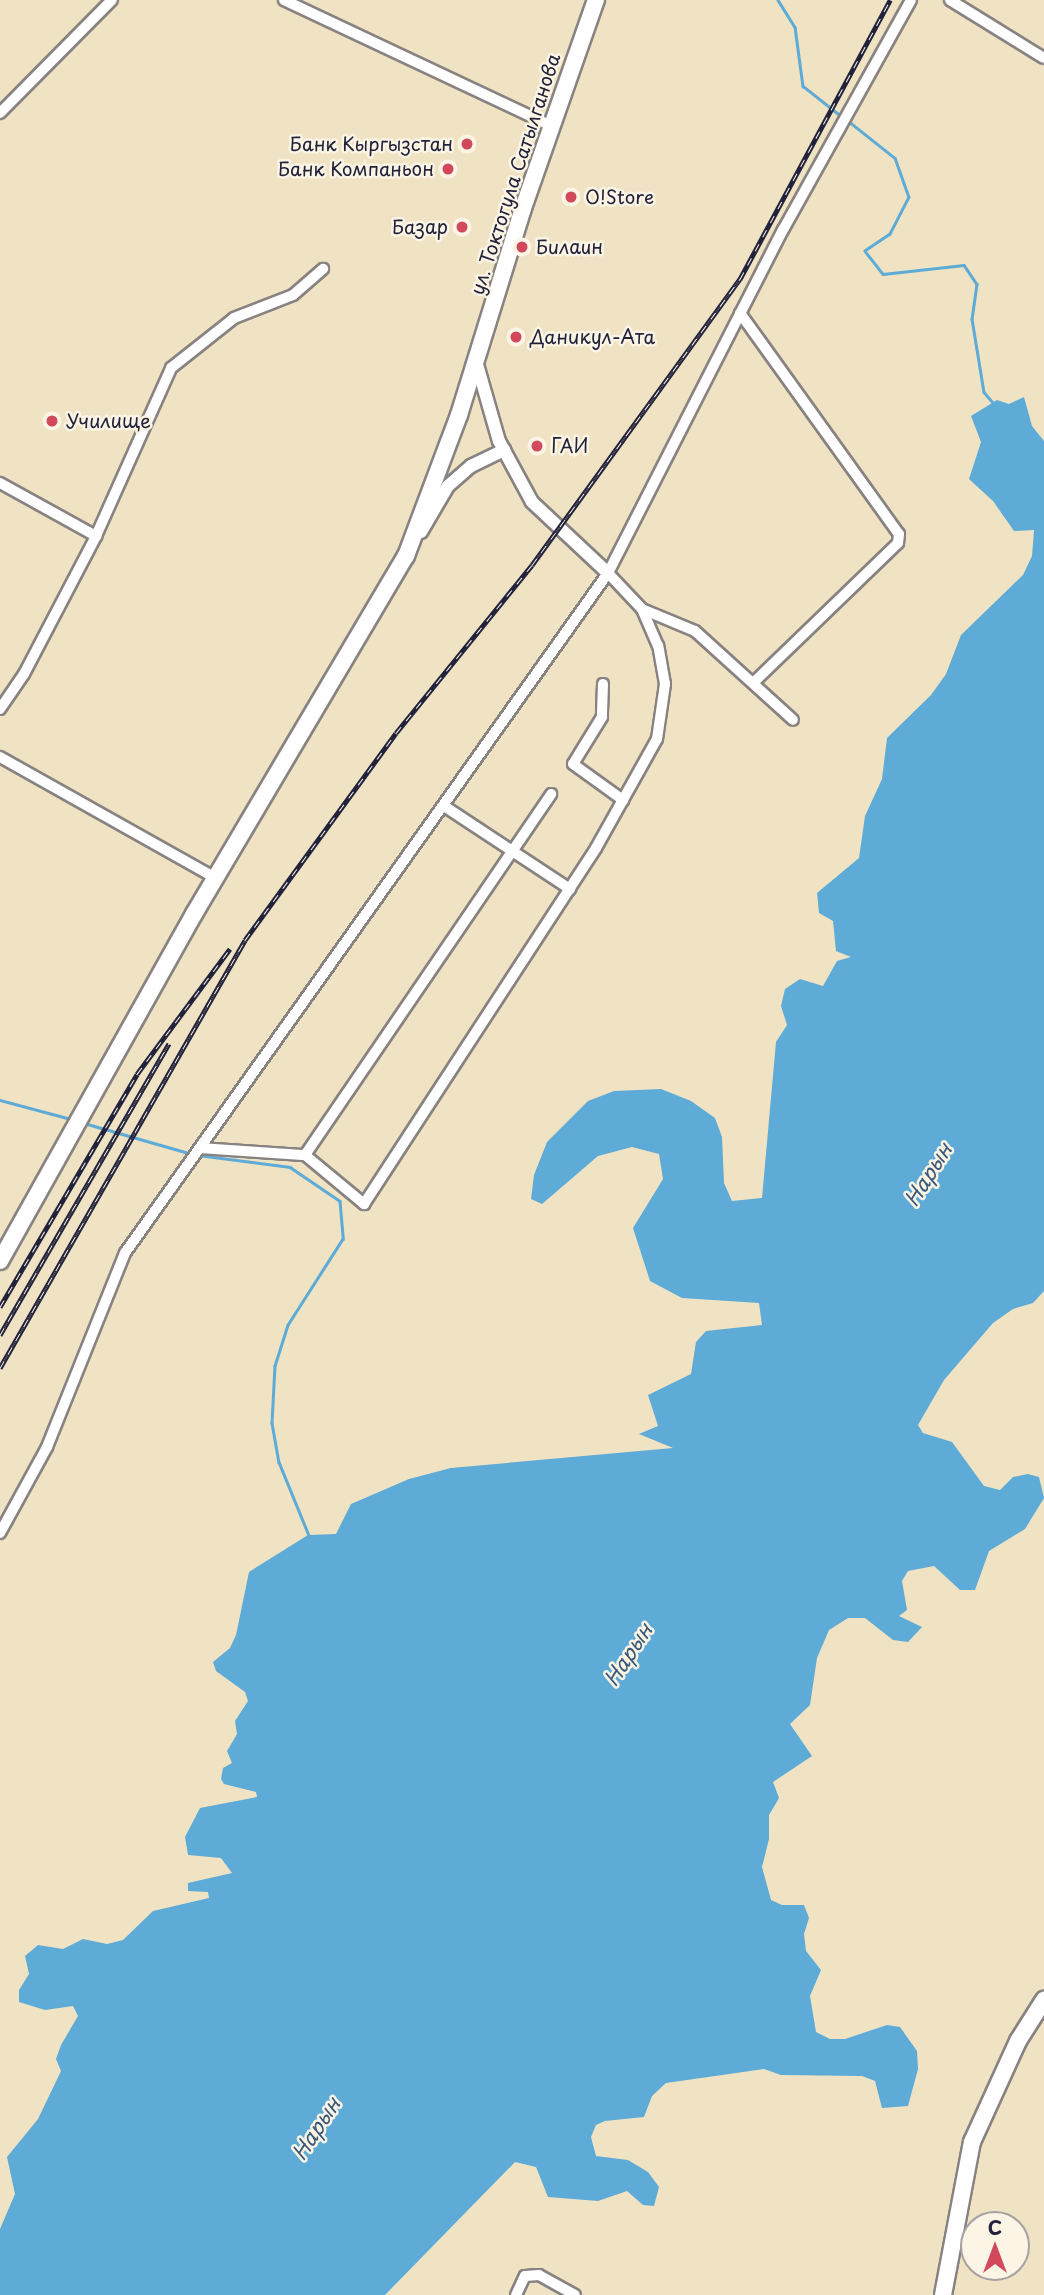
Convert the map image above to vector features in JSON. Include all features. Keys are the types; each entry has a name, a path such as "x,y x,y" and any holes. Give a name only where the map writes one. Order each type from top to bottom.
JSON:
{"main road":[{"name":"ул. Токтогула Сатылганова","path":"0,1261 216,878 406,556 476,361 596,0"},
{"path":"943,2295 972,2142 1018,2041 1044,2000"}],"street":[{"path":"0,113 112,0"},
{"path":"284,0 552,126"},
{"path":"0,1533 47,1447 125,1253 608,573 740,313 911,0"},
{"path":"950,0 1044,58"},
{"path":"0,709 24,674 96,536 171,368 234,318 293,295 323,269"},
{"path":"740,313 900,534 898,543 755,681"},
{"path":"201,1148 305,1156 364,1204 570,888 657,738 665,684 658,646 642,609 532,502 504,450 476,361"},
{"path":"406,556 448,486 471,466 504,450"},
{"path":"0,483 96,536"},
{"path":"642,609 695,631 755,681 793,720"},
{"path":"603,684 602,717 573,764 623,800"},
{"path":"0,757 216,878"},
{"path":"305,1156 551,794"},
{"path":"444,806 512,854 570,888"},
{"path":"516,2295 525,2276 539,2275 576,2295"}],"water":[{"name":"Нарын","path":"1024,397 1032,426 1044,441 1044,1291 1033,1303 1013,1309 993,1323 944,1380 918,1425 923,1433 952,1442 984,1486 1000,1490 1013,1477 1028,1474 1039,1477 1044,1498 1025,1529 989,1551 975,1590 960,1590 934,1566 908,1571 902,1581 907,1610 899,1616 922,1627 908,1642 893,1640 865,1618 848,1618 829,1630 817,1658 810,1705 790,1724 812,1756 773,1782 779,1798 769,1815 769,1839 762,1867 771,1900 782,1905 804,1905 809,1918 804,1934 806,1951 821,1970 810,1996 816,2032 830,2039 845,2039 887,2025 900,2027 917,2051 918,2069 908,2106 882,2108 875,2081 862,2076 781,2075 764,2069 666,2083 652,2096 644,2117 605,2121 596,2125 591,2137 596,2156 628,2160 648,2172 659,2187 654,2206 643,2205 627,2191 598,2201 548,2197 536,2167 515,2162 385,2295 0,2295 0,2229 15,2194 7,2157 38,2119 61,2071 56,2059 61,2045 78,2016 73,2006 45,2010 19,2002 19,1990 29,1974 25,1956 38,1945 63,1949 83,1939 107,1944 123,1940 153,1911 209,1898 208,1892 188,1891 188,1883 232,1873 221,1858 188,1855 185,1837 200,1808 257,1797 256,1792 224,1784 221,1779 223,1768 232,1763 227,1751 237,1734 235,1721 248,1701 245,1692 216,1671 213,1662 230,1648 236,1635 249,1572 308,1535 336,1534 351,1504 409,1479 451,1468 673,1448 639,1434 658,1426 648,1395 691,1374 696,1342 706,1331 762,1325 759,1303 682,1298 650,1281 633,1228 663,1179 659,1154 632,1147 598,1156 542,1204 531,1199 534,1175 547,1142 588,1101 614,1091 661,1089 691,1101 715,1118 722,1137 724,1183 732,1201 762,1198 776,1042 787,1025 781,1006 785,989 800,979 823,986 837,961 851,957 836,951 833,921 819,913 817,893 859,858 865,816 882,779 887,738 931,695 946,674 961,635 1023,575 1032,556 1034,530 1014,531 993,501 969,479 981,442 971,416 997,400 1009,404"}],"waterway":[{"path":"778,0 795,27 803,86 841,116"},
{"path":"847,120 895,158 909,197 890,234 865,251 883,274 964,265 977,284 972,319 984,392 995,405"},
{"path":"0,1100 71,1119"},
{"path":"84,1123 192,1154"},
{"path":"198,1155 290,1167 340,1201 343,1239 288,1325 275,1366 272,1423 279,1462 310,1538"}],"railway":[{"path":"0,1368 245,940 396,733 532,565 740,279 890,0"},
{"path":"0,1307 137,1074 230,949"},
{"path":"0,1335 169,1044"}],"place":[{"name":"Банк Кыргызстан","path":"467,144"},
{"name":"Банк Компаньон","path":"448,169"},
{"name":"O!Store","path":"571,197"},
{"name":"Базар","path":"462,227"},
{"name":"Билаин","path":"522,247"},
{"name":"Даникул-Ата","path":"516,337"},
{"name":"Училище","path":"52,421"},
{"name":"ГАИ","path":"537,446"}]}
